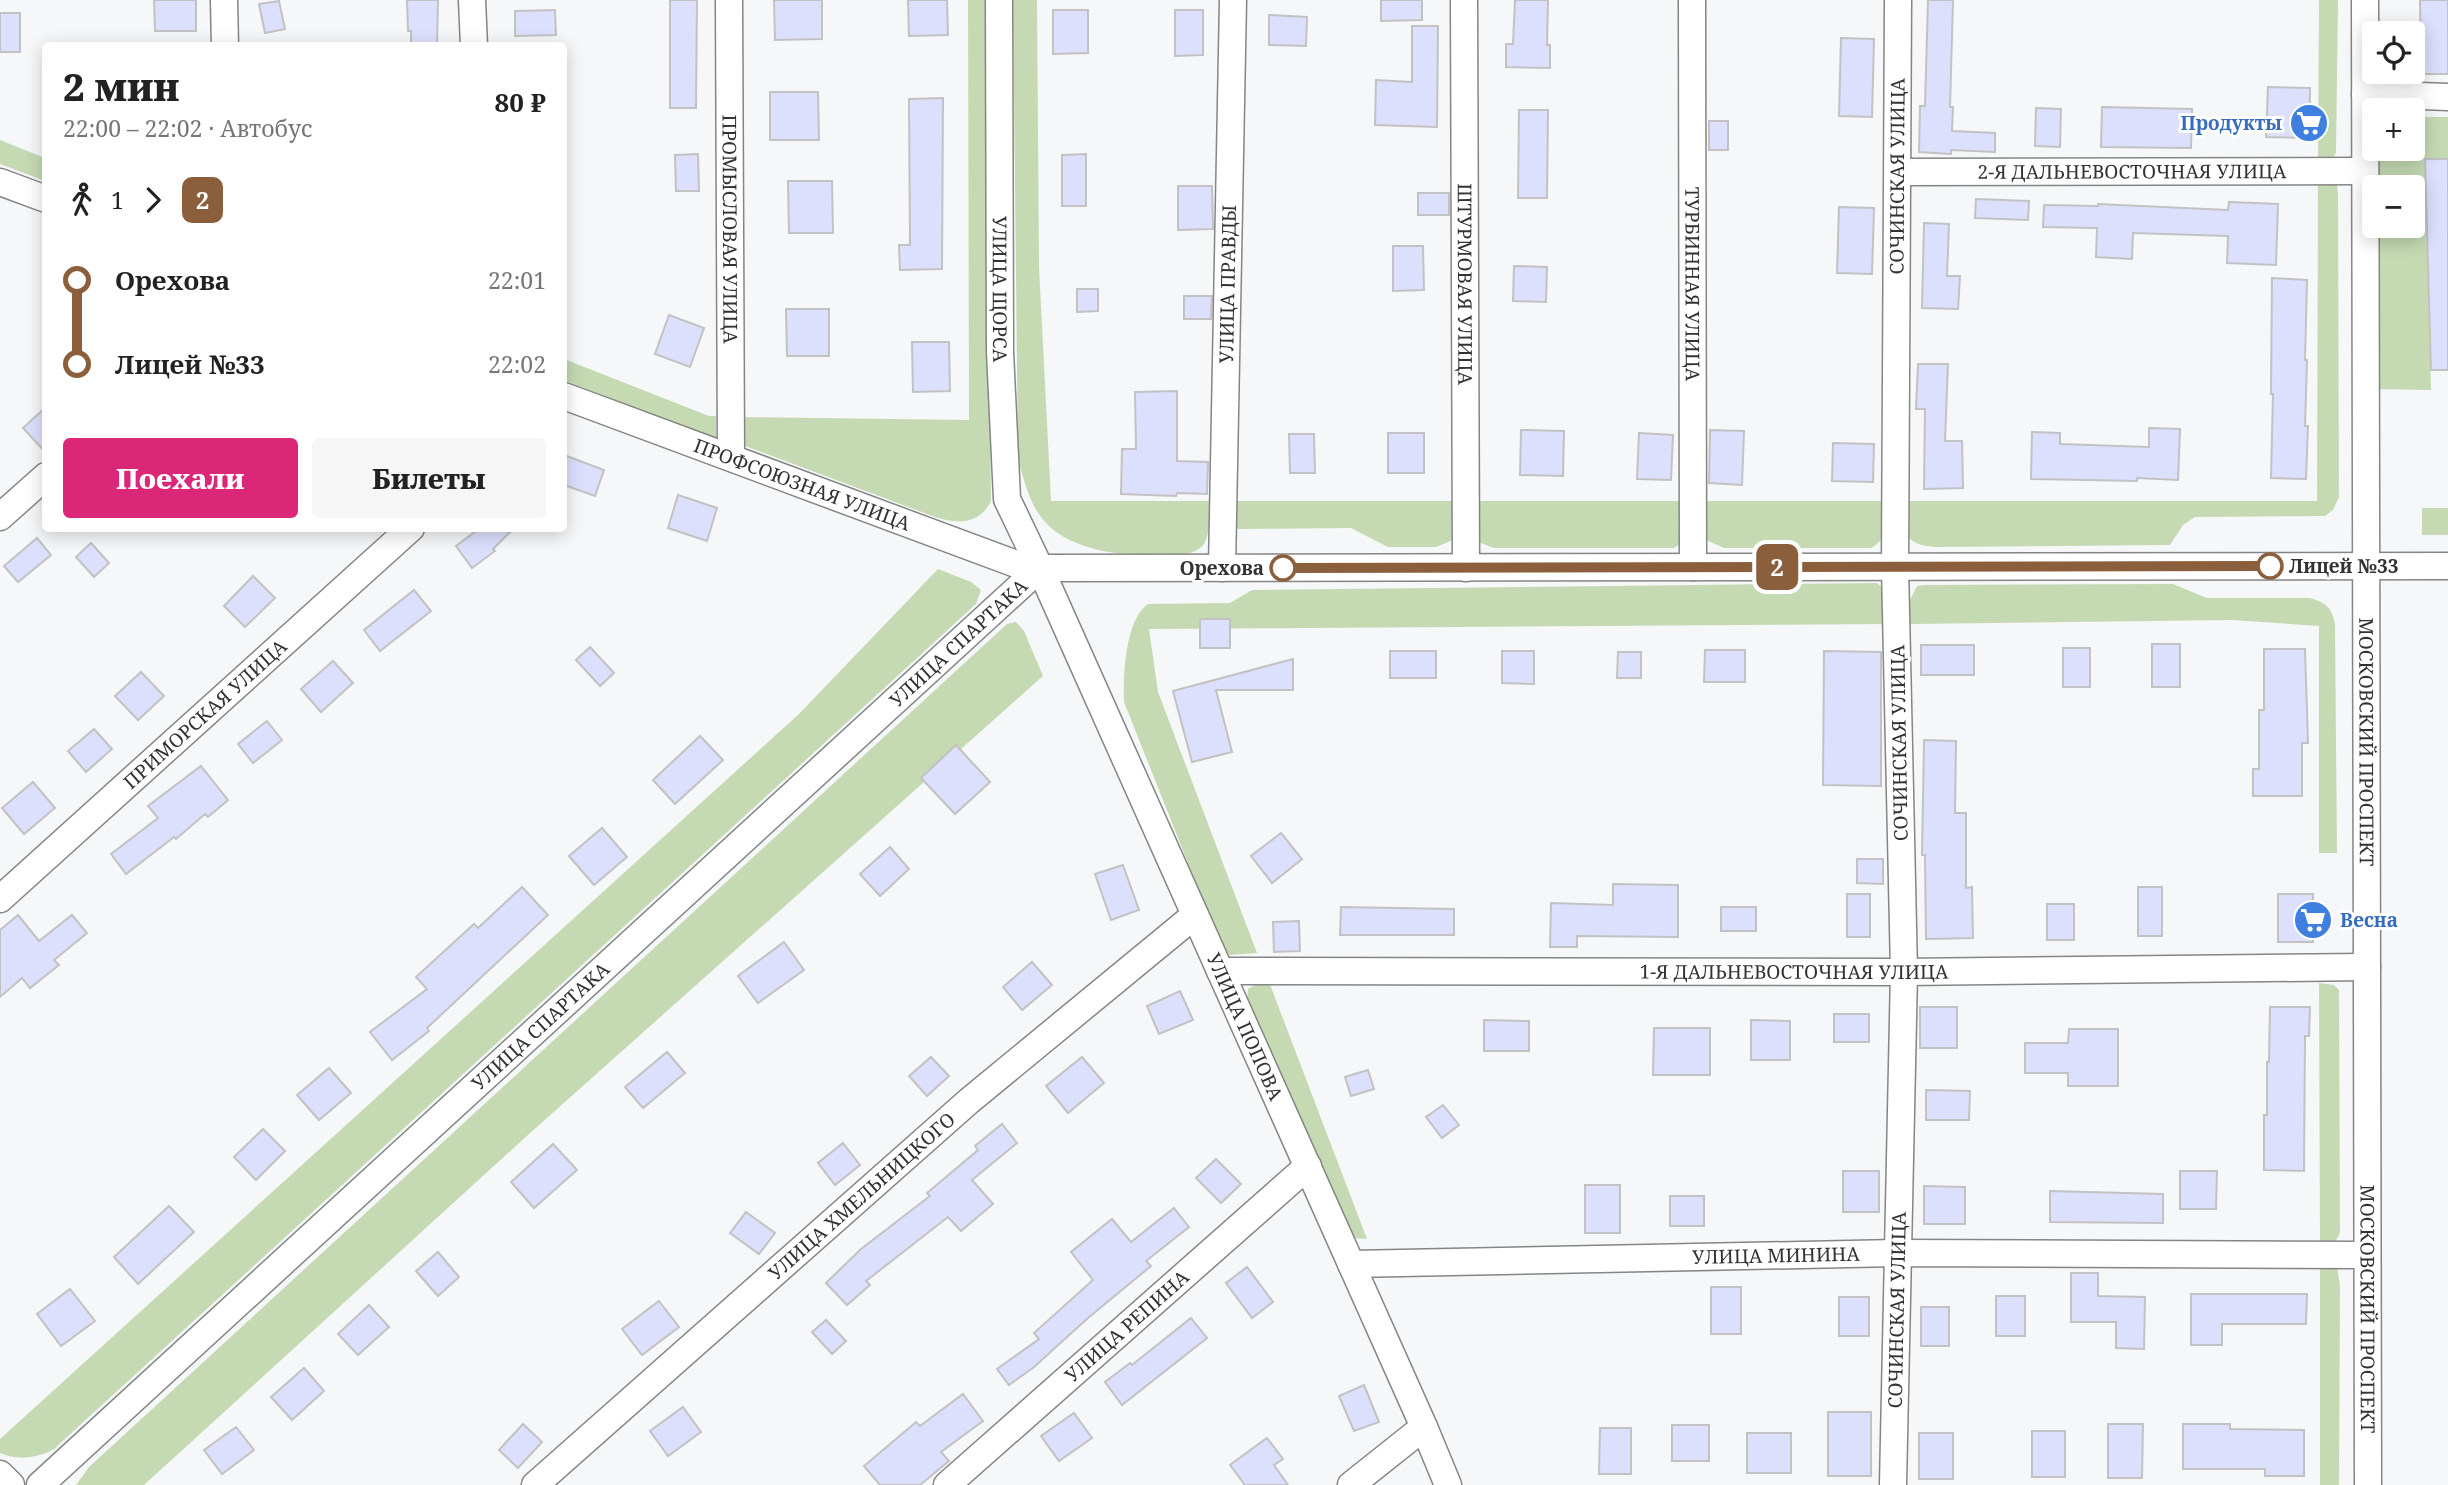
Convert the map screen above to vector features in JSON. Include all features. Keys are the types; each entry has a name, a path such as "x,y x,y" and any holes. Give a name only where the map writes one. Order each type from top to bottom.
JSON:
{"street":[{"path":"224,0 225,42"},
{"path":"472,0 474,42"},
{"name":"ПРОМЫСЛОВАЯ УЛИЦА","path":"729,0 731,457"},
{"name":"УЛИЦА ЩОРСА","path":"999,0 1000,352 1007,499 1041,568"},
{"name":"УЛИЦА ПРАВДЫ","path":"1222,568 1233,0"},
{"name":"ШТУРМОВАЯ УЛИЦА","path":"1464,0 1466,568"},
{"name":"ТУРБИННАЯ УЛИЦА","path":"1692,0 1693,567"},
{"name":"СОЧИНСКАЯ УЛИЦА","path":"1893,1485 1904,972 1895,567 1898,0"},
{"name":"МОСКОВСКИЙ ПРОСПЕКТ","path":"2365,0 2368,1485"},
{"path":"2365,94 2448,97"},
{"name":"2-Я ДАЛЬНЕВОСТОЧНАЯ УЛИЦА","path":"1899,172 2365,170"},
{"path":"0,182 42,198"},
{"name":"ПРОФСОЮЗНАЯ УЛИЦА","path":"567,397 1016,564 1041,568 2448,566"},
{"path":"0,517 42,480"},
{"name":"ПРИМОРСКАЯ УЛИЦА","path":"0,899 407,532"},
{"name":"УЛИЦА ПОПОВА","path":"1041,568 1448,1485"},
{"name":"УЛИЦА СПАРТАКА","path":"40,1485 1041,568"},
{"name":"УЛИЦА ХМЕЛЬНИЦКОГО","path":"535,1485 969,1101 1195,915"},
{"name":"1-Я ДАЛЬНЕВОСТОЧНАЯ УЛИЦА","path":"1220,971 1904,972 2367,967"},
{"name":"УЛИЦА РЕПИНА","path":"947,1485 1308,1166"},
{"name":"УЛИЦА МИНИНА","path":"1352,1264 1897,1253 2367,1255"},
{"path":"1351,1485 1424,1427"},
{"path":"0,1474 10,1485"}],"green space":[{"path":"968,0 985,0 991,501 980,515 974,518 951,521 740,444 740,417 969,420"},
{"path":"1013,0 1037,0 1039,267 1051,501 1209,501 1206,539 1200,548 1192,552 1178,555 1136,555 1093,549 1055,531 1040,516 1030,499 1018,460"},
{"path":"2319,0 2338,0 2336,153 2333,158 2318,162"},
{"path":"2425,117 2448,117 2448,159 2425,159"},
{"path":"0,140 42,157 42,180 0,164"},
{"path":"2425,159 2431,390 2375,389 2367,386 2363,378 2364,238 2425,238 2425,175 2364,175 2364,161"},
{"path":"2318,181 2337,185 2338,194 2339,497 2333,510 2325,516 2195,517 2183,525 2170,545 1935,547 1910,539 1905,528 1903,501 2317,501"},
{"path":"567,360 709,416 716,416 716,439 567,381"},
{"path":"1233,501 1454,501 1453,540 1436,547 1388,547 1351,528 1238,529 1233,524"},
{"path":"1476,501 1684,501 1680,544 1674,548 1494,548 1478,542"},
{"path":"1702,501 1888,501 1887,522 1882,539 1871,548 1724,548 1704,539"},
{"path":"2422,508 2448,508 2448,535 2422,535"},
{"path":"938,569 971,582 981,590 976,604 54,1449 27,1457 0,1453 0,1439 799,714"},
{"path":"1877,583 1884,589 1887,624 1149,629 1158,692 1257,953 1230,955 1221,946 1124,702 1125,664 1130,635 1134,622 1148,604 1230,603 1252,590"},
{"path":"2173,584 2207,598 2309,598 2320,601 2330,610 2335,624 2337,853 2319,853 2319,626 2232,620 1910,624 1910,600 1917,586"},
{"path":"1016,622 1024,631 1043,676 529,1134 144,1485 76,1485 89,1467 1007,624"},
{"path":"1269,982 1367,1239 1355,1238 1343,1215 1247,1002 1248,989"},
{"path":"2319,983 2334,985 2339,990 2340,1232 2333,1243 2320,1245"},
{"path":"2320,1265 2337,1267 2340,1286 2339,1485 2320,1485"}],"building":[{"path":"154,0 196,0 196,31 155,31"},
{"path":"407,0 438,0 437,42 411,42 411,31 408,31"},
{"path":"670,0 697,0 696,108 670,108"},
{"path":"774,0 822,0 822,39 775,40"},
{"path":"908,0 947,0 948,35 909,36"},
{"path":"1381,0 1422,0 1422,20 1381,21"},
{"path":"1515,0 1548,0 1547,45 1550,45 1550,68 1506,67 1506,44 1513,44"},
{"path":"1928,0 1953,0 1950,107 1953,107 1952,131 1995,133 1995,152 1919,152 1920,106 1925,106"},
{"path":"2420,0 2448,0 2448,74 2425,74 2425,21 2420,21"},
{"path":"279,1 285,29 265,33 259,4"},
{"path":"555,10 556,35 515,36 515,11"},
{"path":"1053,10 1088,10 1088,53 1053,54"},
{"path":"1175,10 1203,10 1203,55 1175,56"},
{"path":"0,13 20,13 20,52 0,52"},
{"path":"1269,15 1307,17 1306,46 1269,45"},
{"path":"1412,26 1438,26 1437,127 1375,125 1376,80 1412,82"},
{"path":"1841,38 1874,39 1872,117 1839,116"},
{"path":"2268,87 2310,88 2309,138 2266,137"},
{"path":"770,92 818,92 819,140 770,140"},
{"path":"943,98 942,269 900,270 899,245 910,245 909,99"},
{"path":"2102,107 2192,109 2191,148 2101,147"},
{"path":"2036,108 2061,109 2060,147 2035,146"},
{"path":"1519,110 1548,110 1547,198 1518,198"},
{"path":"1709,121 1728,121 1728,150 1709,150"},
{"path":"698,154 699,191 676,191 675,155"},
{"path":"1086,154 1086,206 1062,206 1062,155"},
{"path":"2425,159 2448,159 2448,370 2431,370"},
{"path":"788,181 832,181 833,233 789,233"},
{"path":"1178,186 1212,186 1213,229 1178,230"},
{"path":"1418,193 1449,193 1449,215 1418,215"},
{"path":"1976,199 2029,201 2028,220 1975,218"},
{"path":"2229,202 2278,204 2276,265 2227,263 2228,236 2133,233 2132,259 2096,257 2097,228 2043,227 2044,205 2098,204 2228,210"},
{"path":"1839,207 1874,208 1872,274 1837,273"},
{"path":"1924,223 1949,224 1947,276 1960,276 1958,309 1922,308"},
{"path":"1393,246 1423,246 1424,290 1393,291"},
{"path":"1514,266 1547,267 1546,302 1513,301"},
{"path":"2272,278 2307,280 2306,479 2271,478"},
{"path":"1077,289 1098,289 1098,311 1077,312"},
{"path":"1184,296 1212,296 1211,319 1184,319"},
{"path":"786,309 829,309 829,356 787,356"},
{"path":"669,315 704,328 690,367 655,354"},
{"path":"912,342 949,342 950,391 913,392"},
{"path":"1918,364 1948,364 1945,441 1962,441 1963,488 1924,489 1925,409 1916,409"},
{"path":"1177,391 1177,461 1208,462 1207,494 1121,494 1122,449 1136,449 1135,392"},
{"path":"42,411 42,449 23,428"},
{"path":"2149,428 2180,429 2178,480 2031,479 2032,432 2060,433 2060,444 2149,447"},
{"path":"1521,430 1564,431 1563,476 1520,475"},
{"path":"1710,430 1744,431 1742,485 1709,483"},
{"path":"1388,433 1424,433 1424,473 1388,473"},
{"path":"1639,433 1673,435 1671,480 1637,479"},
{"path":"1289,434 1314,434 1315,473 1290,473"},
{"path":"1833,443 1874,444 1873,482 1832,481"},
{"path":"567,456 604,470 595,496 567,486"},
{"path":"678,495 717,508 707,541 668,528"},
{"path":"475,532 510,532 493,549 495,551 472,568 456,546"},
{"path":"37,538 51,555 18,582 4,566"},
{"path":"91,543 109,563 94,577 76,557"},
{"path":"253,576 275,598 245,627 224,606"},
{"path":"414,590 431,611 380,651 364,630"},
{"path":"1200,619 1230,619 1230,648 1200,648"},
{"path":"2152,644 2180,644 2180,687 2152,687"},
{"path":"1921,645 1974,645 1974,675 1921,675"},
{"path":"590,647 614,673 600,686 576,660"},
{"path":"2063,648 2090,648 2090,687 2063,687"},
{"path":"2264,649 2305,649 2308,743 2302,743 2302,796 2253,796 2253,769 2259,769 2259,710 2264,710"},
{"path":"1705,650 1745,650 1745,682 1704,682"},
{"path":"1390,651 1436,651 1436,678 1390,678"},
{"path":"1502,651 1534,651 1534,684 1502,683"},
{"path":"1824,651 1881,652 1881,786 1823,785"},
{"path":"1618,652 1641,652 1641,678 1617,678"},
{"path":"1293,659 1293,690 1216,690 1232,752 1192,762 1173,691"},
{"path":"333,661 353,683 321,712 301,689"},
{"path":"141,672 164,696 138,720 115,696"},
{"path":"267,721 282,740 253,763 238,744"},
{"path":"94,729 112,749 86,772 68,751"},
{"path":"700,736 723,760 675,804 653,780"},
{"path":"1924,740 1956,741 1955,813 1966,813 1966,888 1972,887 1973,938 1926,939 1925,855 1922,855"},
{"path":"956,745 990,782 955,814 921,778"},
{"path":"201,766 228,800 208,817 205,814 176,839 174,837 126,874 111,854 158,818 148,806"},
{"path":"33,782 55,808 24,834 2,808"},
{"path":"602,828 627,857 594,885 569,856"},
{"path":"1281,833 1302,859 1272,883 1251,856"},
{"path":"890,847 909,869 880,896 860,874"},
{"path":"1857,859 1883,859 1883,884 1857,883"},
{"path":"1123,865 1139,910 1111,920 1095,874"},
{"path":"1613,884 1678,885 1678,937 1577,936 1577,947 1550,947 1551,903 1613,905"},
{"path":"522,887 548,915 427,1028 429,1031 392,1060 370,1032 427,989 416,977 474,924 478,928"},
{"path":"2138,887 2162,887 2162,936 2138,936"},
{"path":"1847,894 1870,894 1870,937 1847,937"},
{"path":"2278,894 2313,894 2313,942 2278,942"},
{"path":"2047,904 2074,904 2074,940 2047,940"},
{"path":"1341,907 1454,909 1454,935 1340,935"},
{"path":"1721,907 1756,907 1756,931 1721,931"},
{"path":"18,915 39,941 72,915 87,933 54,960 59,965 30,988 22,978 0,997 0,930"},
{"path":"1299,921 1300,951 1274,952 1273,922"},
{"path":"784,942 804,970 758,1003 738,976"},
{"path":"1032,962 1052,985 1022,1010 1003,987"},
{"path":"1180,991 1193,1020 1159,1034 1147,1006"},
{"path":"1920,1007 1957,1007 1957,1048 1920,1048"},
{"path":"2270,1007 2310,1007 2309,1036 2305,1036 2304,1171 2264,1170"},
{"path":"1834,1014 1869,1014 1869,1042 1834,1042"},
{"path":"1484,1020 1529,1021 1529,1051 1484,1051"},
{"path":"1751,1020 1790,1021 1790,1060 1751,1060"},
{"path":"1654,1028 1710,1028 1710,1075 1653,1075"},
{"path":"2069,1029 2118,1029 2118,1086 2068,1086 2068,1073 2025,1073 2025,1043 2068,1043"},
{"path":"667,1052 685,1073 643,1108 625,1087"},
{"path":"931,1057 949,1076 927,1096 909,1076"},
{"path":"1082,1057 1104,1083 1068,1113 1046,1086"},
{"path":"329,1068 351,1093 319,1120 297,1095"},
{"path":"1368,1070 1374,1089 1351,1096 1345,1077"},
{"path":"1926,1090 1970,1091 1969,1120 1926,1120"},
{"path":"1443,1105 1459,1125 1442,1138 1426,1117"},
{"path":"1002,1124 1017,1143 972,1180 993,1204 961,1231 948,1217 866,1281 870,1285 847,1305 826,1283 861,1249 930,1196 927,1193 978,1150 975,1146"},
{"path":"263,1129 285,1151 256,1180 234,1157"},
{"path":"843,1143 860,1165 835,1185 818,1163"},
{"path":"553,1144 577,1170 534,1208 511,1182"},
{"path":"1216,1159 1241,1184 1221,1203 1196,1178"},
{"path":"1843,1171 1879,1171 1879,1212 1843,1212"},
{"path":"2180,1171 2217,1171 2216,1209 2180,1209"},
{"path":"1585,1185 1620,1185 1620,1233 1585,1233"},
{"path":"1924,1186 1965,1187 1965,1224 1924,1224"},
{"path":"2050,1191 2163,1194 2163,1223 2050,1222"},
{"path":"1670,1196 1704,1196 1704,1226 1670,1226"},
{"path":"169,1206 194,1232 138,1284 114,1257"},
{"path":"1174,1208 1189,1227 1146,1261 1151,1266 1034,1367 1009,1385 997,1369 1039,1339 1034,1333 1093,1280 1071,1252 1112,1219 1131,1242"},
{"path":"746,1212 775,1233 759,1254 730,1233"},
{"path":"438,1252 459,1277 438,1296 416,1271"},
{"path":"1247,1267 1273,1302 1252,1318 1226,1283"},
{"path":"2071,1273 2098,1273 2098,1296 2145,1297 2144,1349 2116,1348 2116,1322 2071,1322"},
{"path":"1711,1287 1741,1287 1741,1334 1711,1334"},
{"path":"70,1289 95,1321 61,1346 37,1314"},
{"path":"2191,1294 2307,1294 2306,1324 2222,1324 2222,1345 2191,1345"},
{"path":"1996,1296 2025,1296 2025,1336 1996,1336"},
{"path":"1839,1297 1869,1297 1869,1336 1839,1336"},
{"path":"659,1301 679,1327 642,1355 622,1329"},
{"path":"369,1305 389,1327 358,1355 338,1334"},
{"path":"1921,1307 1949,1307 1949,1346 1921,1346"},
{"path":"1191,1318 1207,1338 1122,1405 1105,1382 1130,1363 1132,1365"},
{"path":"826,1320 846,1341 832,1354 812,1332"},
{"path":"304,1368 324,1391 292,1420 271,1397"},
{"path":"1364,1385 1379,1422 1354,1431 1339,1396"},
{"path":"963,1394 983,1421 941,1452 949,1461 920,1485 880,1485 864,1466 916,1422 920,1426"},
{"path":"683,1407 701,1432 668,1456 650,1431"},
{"path":"1828,1412 1871,1412 1871,1476 1828,1476"},
{"path":"1074,1413 1092,1438 1059,1461 1041,1436"},
{"path":"523,1424 542,1442 518,1468 499,1450"},
{"path":"2108,1424 2143,1424 2142,1478 2108,1478"},
{"path":"2183,1424 2230,1424 2230,1429 2304,1430 2304,1476 2265,1476 2265,1469 2183,1469"},
{"path":"1672,1425 1709,1425 1709,1461 1672,1461"},
{"path":"236,1427 254,1450 222,1474 204,1450"},
{"path":"1600,1428 1631,1428 1631,1474 1599,1474"},
{"path":"2032,1431 2065,1431 2065,1477 2032,1477"},
{"path":"1747,1433 1791,1433 1791,1473 1747,1473"},
{"path":"1919,1433 1953,1433 1953,1479 1919,1479"},
{"path":"1267,1438 1283,1459 1274,1465 1288,1485 1245,1485 1230,1465"}],"bus line":[{"name":"2","path":"1283,568 2270,566"}],"place":[{"name":"Продукты","path":"2309,123"},
{"name":"Лицей №33","path":"2270,566"},
{"name":"Орехова","path":"1283,568"},
{"name":"Весна","path":"2313,920"}]}
